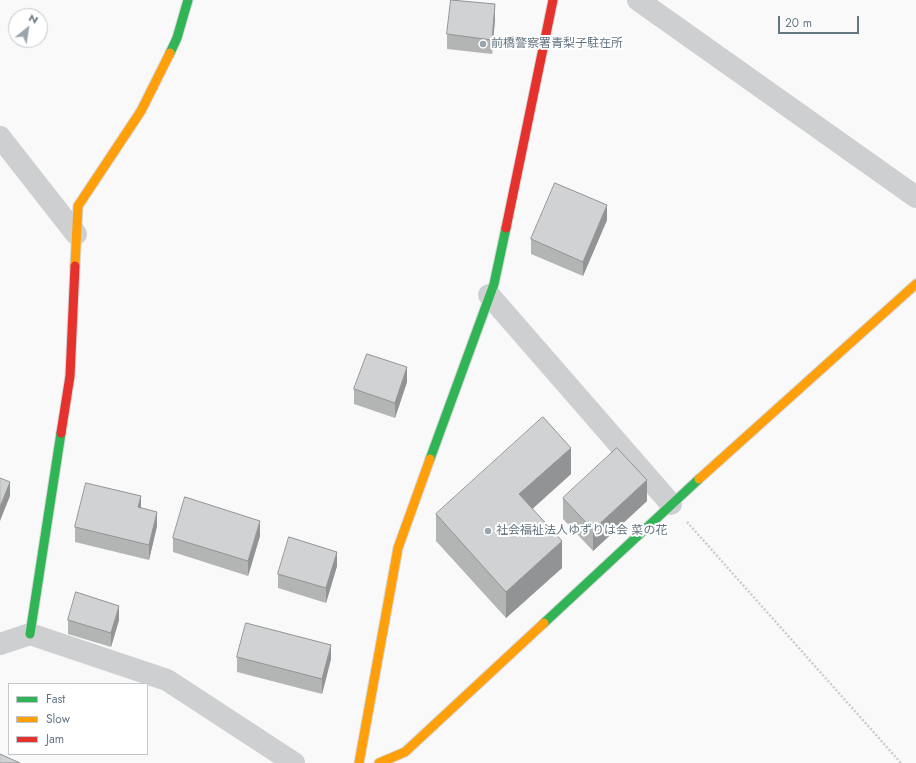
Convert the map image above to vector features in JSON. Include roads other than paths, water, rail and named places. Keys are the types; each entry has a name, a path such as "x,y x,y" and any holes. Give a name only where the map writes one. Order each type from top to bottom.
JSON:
{"street":[{"path":"30,634 70,376 78,206 141,111 177,38 188,0"},
{"path":"358,763 398,548 494,284 554,0"},
{"path":"638,0 916,197"},
{"path":"0,137 76,234"},
{"path":"379,763 405,752 671,504 916,284"},
{"path":"489,296 671,504"},
{"path":"0,644 30,634 168,680 294,763"}],"place":[{"name":"前橋警察署青梨子駐在所","path":"483,44"},
{"name":"社会福祉法人ゆずりは会 菜の花","path":"488,531"}]}
